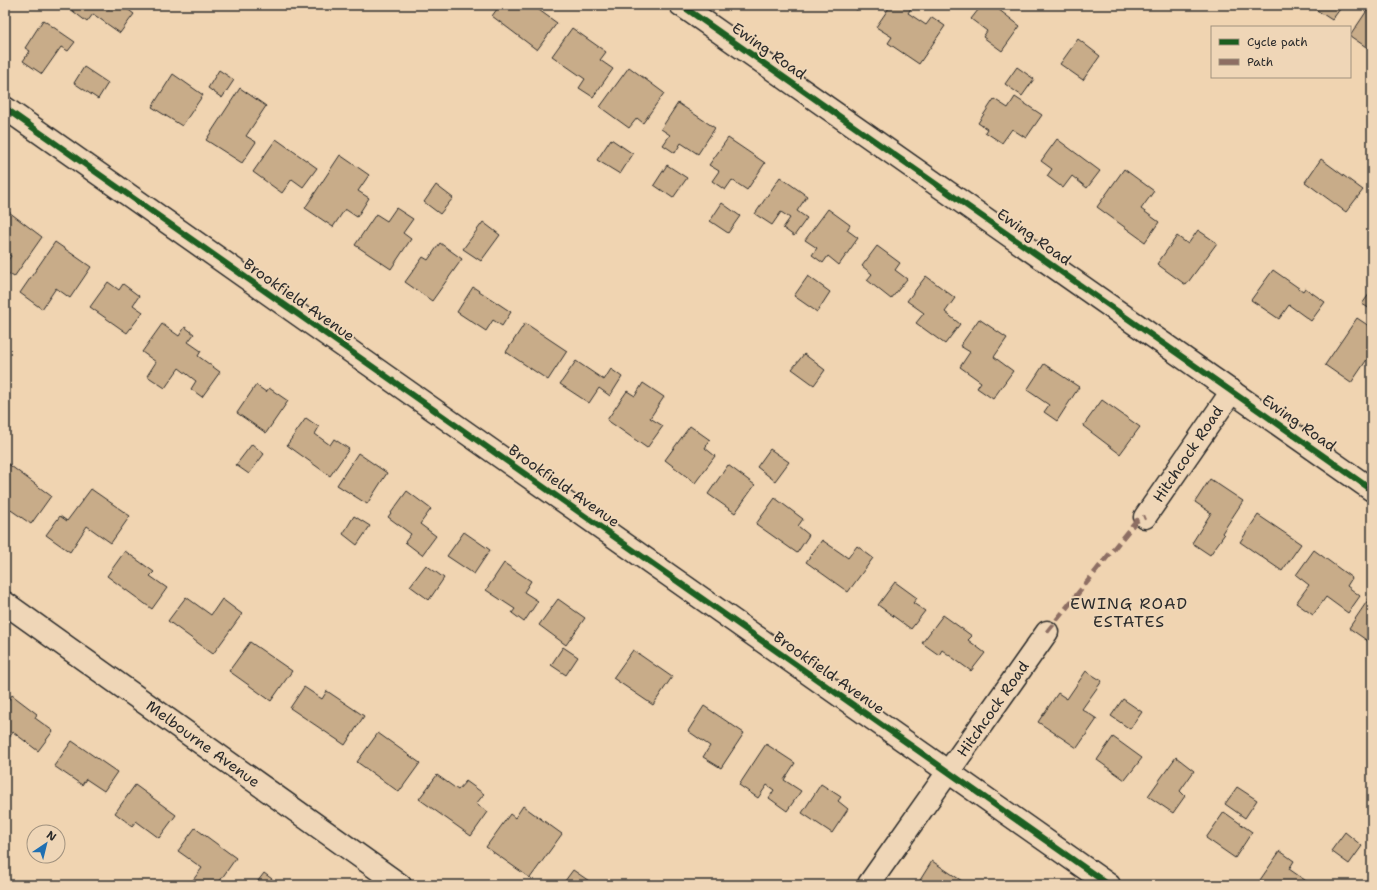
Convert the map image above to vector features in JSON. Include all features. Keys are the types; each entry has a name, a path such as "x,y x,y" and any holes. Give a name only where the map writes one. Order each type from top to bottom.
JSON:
{"street":[{"name":"Ewing Road","path":"681,5 1372,490"},
{"name":"Brookfield Avenue","path":"5,108 1109,885"},
{"name":"Hitchcock Road","path":"1146,517 1232,391"},
{"name":"Melbourne Avenue","path":"5,602 400,885"},
{"name":"Hitchcock Road","path":"869,884 1047,632"}],"building":[{"path":"65,5 104,5 109,9 112,5 122,5 134,14 120,33 93,14 87,22"},
{"path":"500,5 532,5 557,23 537,50 492,16"},
{"path":"850,5 861,5 857,10"},
{"path":"891,5 913,5 908,13 926,25 932,17 945,26 919,64 888,43 892,37 876,27"},
{"path":"982,5 1001,5 998,9 1020,26 1002,51 983,37 987,31 971,19"},
{"path":"1309,5 1343,5 1332,20"},
{"path":"1370,6 1372,7 1372,51 1351,37"},
{"path":"43,20 75,42 68,51 61,47 42,74 23,61 30,51 25,48"},
{"path":"572,28 606,52 600,60 613,69 593,97 579,88 585,79 552,56"},
{"path":"1078,39 1100,56 1083,80 1060,64"},
{"path":"84,67 108,83 98,99 74,83"},
{"path":"629,67 664,93 643,123 637,118 629,128 600,107"},
{"path":"1017,67 1034,79 1022,96 1005,84"},
{"path":"219,70 234,80 222,98 208,88"},
{"path":"173,74 203,95 182,126 152,107"},
{"path":"240,88 266,106 246,136 256,142 242,163 206,140"},
{"path":"1015,97 1042,115 1026,138 1012,129 1002,143 985,132 987,129 978,123 994,99 1008,108"},
{"path":"678,103 715,128 698,154 681,143 675,153 663,145 670,135 661,129"},
{"path":"728,138 765,163 747,190 732,180 725,190 712,181 719,171 709,165"},
{"path":"276,139 317,168 303,187 292,179 282,193 253,172"},
{"path":"611,139 633,154 620,174 597,160"},
{"path":"1057,139 1100,171 1087,188 1072,176 1063,188 1047,176 1052,169 1041,161"},
{"path":"340,155 369,175 358,191 369,198 357,217 345,209 333,227 305,208"},
{"path":"1321,159 1363,190 1346,212 1305,182"},
{"path":"667,165 687,178 673,198 654,185"},
{"path":"1124,169 1154,191 1141,209 1159,222 1145,242 1097,207"},
{"path":"780,177 807,196 797,211 807,218 794,236 783,228 790,218 781,212 772,225 755,214"},
{"path":"436,185 453,198 440,214 424,202"},
{"path":"722,203 740,216 728,233 710,221"},
{"path":"396,208 413,219 403,233 411,239 391,269 355,245 376,214 387,221"},
{"path":"5,209 42,237 14,277 5,271 5,264 11,256 5,252"},
{"path":"828,209 850,225 847,230 858,238 839,265 828,256 823,263 812,255 817,248 805,240"},
{"path":"483,222 500,235 481,261 463,249"},
{"path":"1198,230 1217,243 1186,285 1157,264 1177,236 1188,244"},
{"path":"55,242 91,267 70,298 56,288 42,309 20,293"},
{"path":"440,243 462,259 432,301 405,282 423,257 428,260"},
{"path":"877,246 900,263 895,270 907,279 891,299 867,280 872,274 862,266"},
{"path":"1273,270 1303,291 1305,288 1325,302 1311,321 1289,305 1279,319 1251,300"},
{"path":"808,276 830,292 817,312 794,296"},
{"path":"926,276 955,298 945,312 960,324 945,344 916,323 924,313 907,301"},
{"path":"108,282 119,290 123,284 139,296 133,305 143,312 127,333 90,307"},
{"path":"473,287 511,312 502,326 493,320 486,331 457,312"},
{"path":"1372,290 1372,310 1362,304"},
{"path":"1357,318 1372,328 1372,352 1351,383 1325,365"},
{"path":"979,319 1007,338 994,357 1013,371 993,399 977,388 981,382 960,367 970,352 960,346"},
{"path":"525,323 567,351 548,380 506,352"},
{"path":"162,324 179,336 185,327 194,334 188,342 201,351 198,356 220,372 202,397 191,389 196,381 179,368 165,388 147,376 156,362 142,352"},
{"path":"804,354 825,370 814,385 792,369"},
{"path":"576,361 604,380 611,369 622,377 610,396 599,388 589,403 560,384"},
{"path":"1044,364 1079,387 1057,421 1044,412 1049,405 1027,390"},
{"path":"643,383 664,397 650,418 663,426 647,448 607,420 627,391 635,396"},
{"path":"256,385 266,392 269,388 288,401 266,433 237,413"},
{"path":"1102,400 1140,427 1120,454 1083,426"},
{"path":"306,418 319,427 315,434 330,445 334,439 349,449 330,476 287,445"},
{"path":"690,426 710,440 705,448 715,456 695,483 665,460"},
{"path":"252,444 264,454 249,474 236,465"},
{"path":"770,449 789,462 775,481 757,467"},
{"path":"358,453 387,473 367,504 337,485"},
{"path":"7,463 51,496 31,524 5,506 5,466"},
{"path":"728,465 755,485 735,513 708,494"},
{"path":"1210,479 1243,501 1222,533 1224,535 1210,555 1192,543 1211,513 1195,502"},
{"path":"91,489 130,516 111,543 87,526 70,552 46,535 60,516 67,521"},
{"path":"407,491 431,509 420,524 436,536 422,555 405,542 411,534 388,517"},
{"path":"775,498 803,519 798,526 809,535 797,553 756,524"},
{"path":"1258,515 1301,544 1282,571 1240,542"},
{"path":"354,516 370,526 357,545 343,534"},
{"path":"464,532 490,550 474,574 447,556"},
{"path":"822,540 848,558 857,546 873,558 848,592 806,562"},
{"path":"1314,550 1352,578 1347,586 1360,596 1348,613 1326,597 1313,615 1296,603 1309,585 1296,575"},
{"path":"125,551 154,572 150,576 167,588 152,609 107,576"},
{"path":"504,563 531,581 524,592 538,601 524,622 512,613 515,609 486,590"},
{"path":"426,565 444,578 429,600 410,586"},
{"path":"895,582 917,598 913,603 925,611 911,629 878,605"},
{"path":"1372,594 1372,644 1349,628"},
{"path":"186,597 211,615 222,599 242,614 213,654 168,621"},
{"path":"558,599 585,618 566,645 539,625"},
{"path":"943,615 972,636 968,640 985,653 971,671 942,650 939,655 922,643"},
{"path":"250,642 292,671 271,701 229,671"},
{"path":"563,647 578,657 566,675 551,665"},
{"path":"633,650 672,677 653,705 613,678"},
{"path":"1086,671 1102,681 1082,709 1097,719 1077,748 1038,722 1058,693 1067,699"},
{"path":"304,687 322,699 327,691 364,716 345,745 290,708"},
{"path":"12,695 37,714 35,718 53,731 38,751 13,732 5,744 5,705"},
{"path":"1123,699 1142,712 1130,729 1111,716"},
{"path":"704,706 744,733 721,768 703,757 710,746 688,731"},
{"path":"378,733 420,763 399,792 357,762"},
{"path":"1113,737 1142,758 1125,780 1097,760"},
{"path":"72,741 117,772 104,791 86,779 82,785 54,766"},
{"path":"766,744 795,763 784,780 801,791 787,811 769,798 774,790 767,785 758,798 739,785"},
{"path":"1176,757 1194,771 1180,791 1185,796 1173,813 1148,796"},
{"path":"437,775 458,790 466,781 484,794 476,804 488,812 471,836 419,799"},
{"path":"821,784 841,797 838,801 848,809 832,833 802,813"},
{"path":"135,785 176,815 159,838 136,821 132,826 115,813"},
{"path":"1237,787 1257,800 1245,818 1225,804"},
{"path":"523,806 562,834 530,878 486,847 510,814 515,818"},
{"path":"1224,812 1252,832 1235,858 1206,838"},
{"path":"195,828 236,858 217,885 199,885 193,880 202,868 178,851"},
{"path":"1345,832 1362,846 1349,864 1331,851"},
{"path":"1280,851 1294,861 1289,869 1312,885 1268,885 1260,880"},
{"path":"932,861 968,885 917,885"},
{"path":"573,870 595,885 562,885"},
{"path":"264,873 280,885 255,885"}],"marked path":[{"path":"1047,632 1136,521 1145,517"}],"cycle path":[{"path":"681,5 1372,490"},
{"path":"5,108 1109,885"}],"district":[{"name":"EWING ROAD ESTATES","path":"1129,612"}]}
